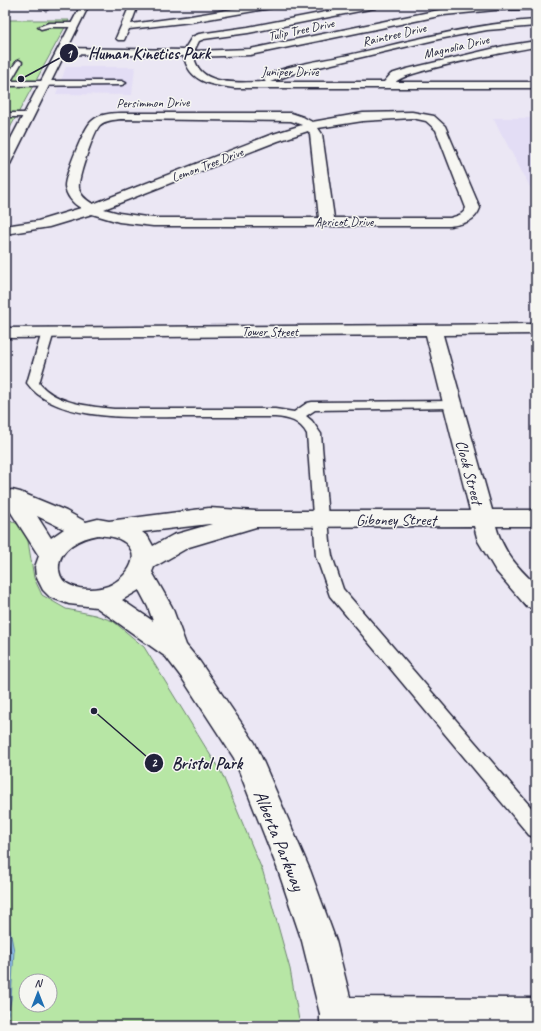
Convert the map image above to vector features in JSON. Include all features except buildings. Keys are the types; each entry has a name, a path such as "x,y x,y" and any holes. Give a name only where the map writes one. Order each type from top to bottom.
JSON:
{"street":[{"path":"5,162 85,5"},
{"path":"114,52 126,27 134,5"},
{"path":"126,27 272,5"},
{"path":"62,52 188,53 196,39 202,36 248,30 375,5"},
{"path":"439,5 489,26 508,36 536,55"},
{"name":"Tulip Tree Drive","path":"188,53 236,53 264,50 454,11 536,6"},
{"name":"Raintree Drive","path":"265,85 267,79 279,74 489,26 536,23"},
{"name":"Magnolia Drive","path":"387,86 395,76 400,74 536,44"},
{"name":"Juniper Drive","path":"188,53 189,61 194,73 204,80 235,85 536,85"},
{"name":"Lemon Tree Drive","path":"5,230 56,222 309,126 363,117 412,115"},
{"name":"Apricot Drive","path":"92,209 122,219 153,222 450,222 467,218 471,214 473,208 441,129 430,118 412,115"},
{"name":"Persimmon Drive","path":"92,209 82,203 74,194 72,187 73,178 93,126 102,118 121,116 281,116 298,118 309,126"},
{"path":"309,126 316,134 327,221"},
{"name":"Tower Street","path":"5,333 536,329"},
{"name":"Clock Street","path":"433,330 489,542 496,555 510,573 536,600"},
{"path":"8,496 58,516 83,530"},
{"path":"8,496 33,526 50,555"},
{"name":"Giboney Street","path":"113,528 209,516 256,519 536,518"},
{"name":"Giboney Street","path":"143,567 181,541 256,519"},
{"path":"98,527 113,528 127,532 138,539 144,549 143,567 131,584 122,590 101,598 83,599 68,595 55,588 48,577 46,566 50,555 58,544 69,536 83,530 98,527"},
{"name":"Alberta Parkway","path":"143,567 160,607 175,650"},
{"name":"Alberta Parkway","path":"101,598 175,650 191,670 244,752 294,870 319,941 337,1020"},
{"path":"337,1020 536,1015"}],"lane":[{"path":"41,27 49,25 75,25"},
{"path":"19,62 5,84 116,90"},
{"path":"44,87 122,83"},
{"path":"5,115 29,115"},
{"path":"48,332 33,383 37,390 46,396 63,403 88,410 114,413 275,413 297,416 310,426 314,434 324,556 336,592 536,828"},
{"path":"297,416 312,406 453,404"}],"shaded area":[{"path":"66,67 135,67 132,95 56,94"},
{"path":"493,118 536,118 536,198"}],"green space":[{"path":"5,20 69,20 5,137"},
{"path":"5,517 26,529 34,578 42,595 66,609 95,615 113,621 144,647 222,774 263,872 290,969 300,1026 5,1026"}],"water":[{"path":"5,917 8,921 14,951 11,999 6,1026"}],"place":[{"name":"Human Kinetics Park","path":"21,79"},
{"name":"Bristol Park","path":"94,711"}]}
